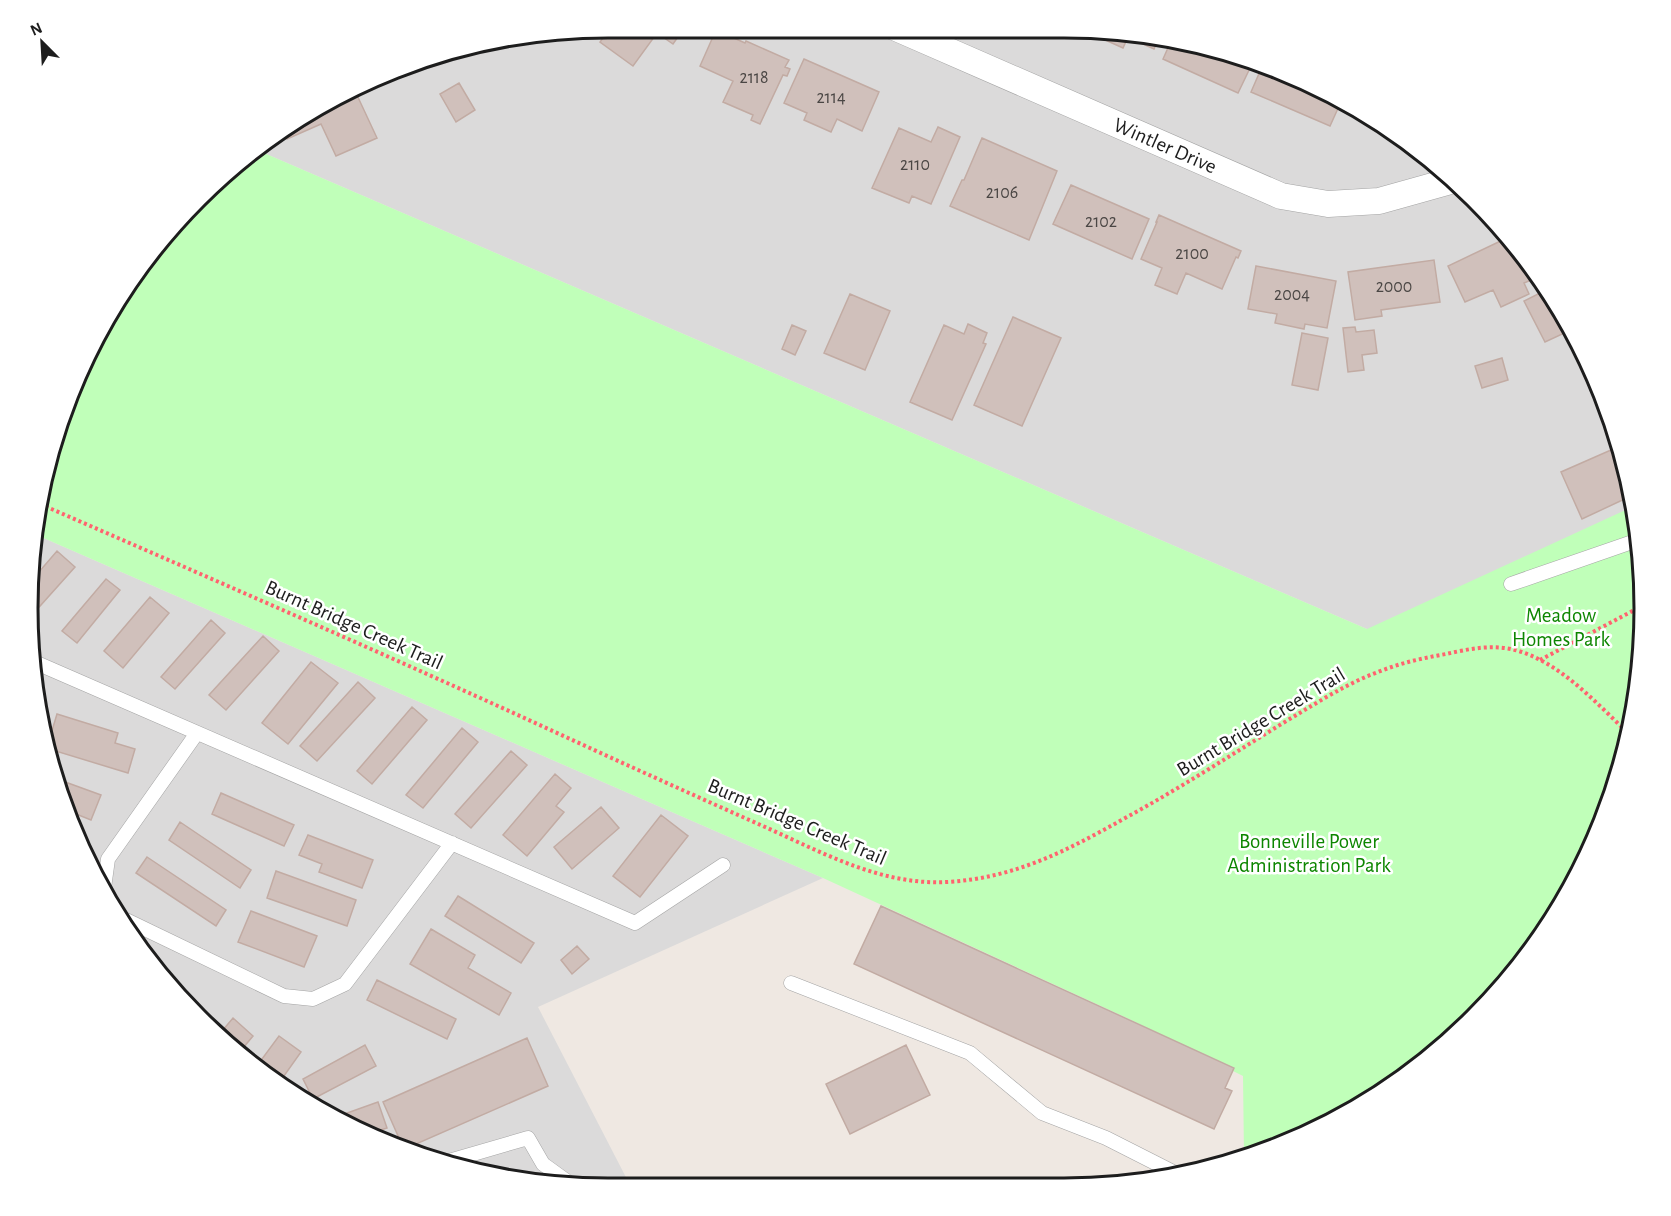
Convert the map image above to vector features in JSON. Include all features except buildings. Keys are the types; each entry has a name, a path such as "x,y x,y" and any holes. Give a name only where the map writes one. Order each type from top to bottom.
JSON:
{"street":[{"name":"Wintler Drive","path":"919,38 1281,196 1328,204 1379,201 1443,183"}],"lane":[{"path":"1511,584 1630,543"},
{"path":"41,665 635,923 723,865"},
{"path":"106,878 108,859 197,733"},
{"path":"133,923 284,996 313,999 345,984 452,843"},
{"path":"791,982 970,1053 1042,1113 1106,1138 1167,1169"},
{"path":"458,1158 528,1138 543,1164 560,1176"}],"path":[{"name":"Burnt Bridge Creek Trail","path":"46,507 454,686 849,864 900,880 944,882 985,877 1061,853 1182,787 1332,694 1375,673 1418,659 1456,651 1498,646 1520,651 1566,676 1621,727"},
{"path":"1539,660 1634,610"}],"shaded area":[{"path":"571,39 1100,39 1174,48 1211,57 1281,81 1348,114 1410,155 1439,179 1492,232 1516,261 1557,323 1575,356 1590,390 1614,460 1629,534 1634,608 1629,682 1618,740 1367,629 264,153 323,114 356,96 425,68 497,48"},
{"path":"42,537 823,878 538,1007 626,1178 534,1174 497,1168 425,1148 356,1120 323,1102 261,1061 232,1037 179,984 155,955 114,893 81,826 57,756 42,682 38,608"}],"green space":[{"name":"Bonneville Power Administration Park","path":"264,153 1367,629 1625,510 1634,608 1629,682 1614,756 1590,826 1575,860 1557,893 1516,955 1466,1011 1410,1061 1348,1102 1315,1120 1244,1149 1243,1076 1129,1019 823,878 42,537 48,497 68,425 96,356 114,323 155,261 179,232 232,179 261,155"}],"park label":[{"name":"Meadow Homes Park","path":"1561,627"}]}
